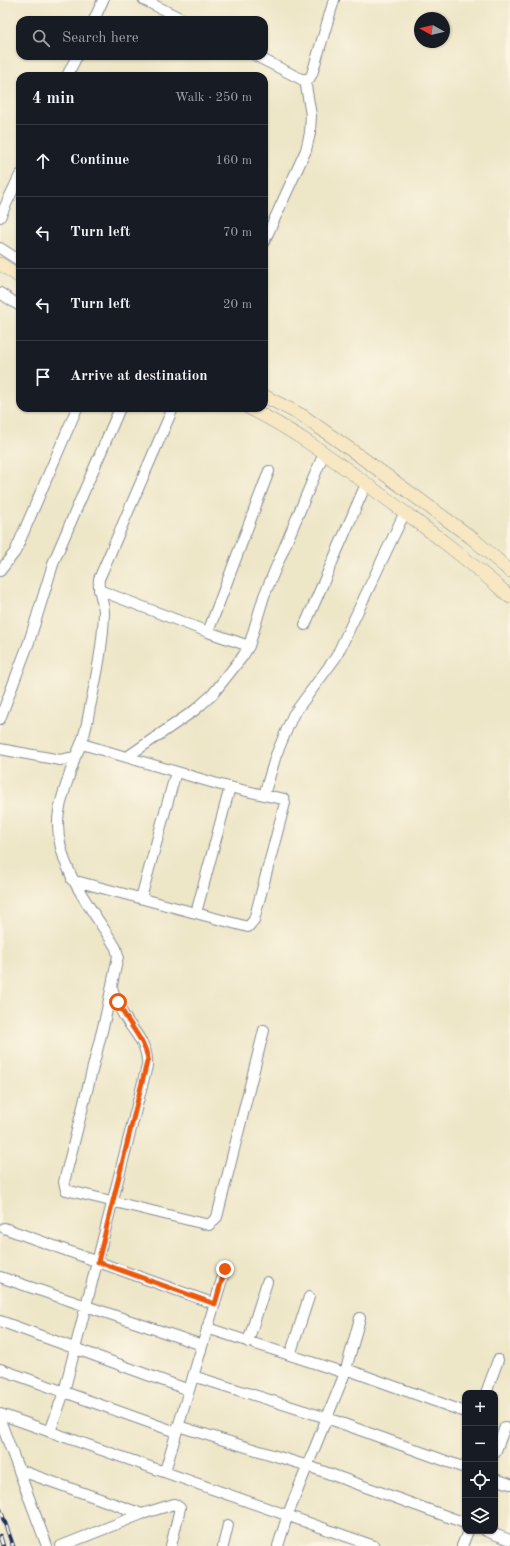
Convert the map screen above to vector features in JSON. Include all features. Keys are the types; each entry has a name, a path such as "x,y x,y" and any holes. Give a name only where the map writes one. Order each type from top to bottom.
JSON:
{"main road":[{"path":"0,264 16,274"},
{"path":"268,398 303,416 361,457 472,538 510,571"},
{"path":"257,412 324,454 405,512 487,576 510,597"}],"street":[{"path":"96,16 104,0"},
{"path":"144,0 176,16"},
{"path":"305,80 312,74 334,0"},
{"path":"69,72 75,60"},
{"path":"264,60 305,80"},
{"path":"268,233 306,150 310,133 311,115 305,80"},
{"path":"0,217 16,183"},
{"path":"0,248 16,258"},
{"path":"0,293 16,303"},
{"path":"0,571 14,552 74,412"},
{"path":"0,719 29,642 54,561 118,412"},
{"path":"171,412 99,579 99,590 104,609 103,638 99,667 82,744 75,757 58,821 62,849 72,880 116,948 118,956 112,987 64,1182 66,1190 209,1225 213,1223 217,1217 264,1030"},
{"path":"127,757 195,710 212,695 227,678 249,646 264,596 324,454"},
{"path":"208,632 269,471"},
{"path":"305,625 366,484"},
{"path":"264,795 276,755 294,715 336,658 405,512"},
{"path":"99,590 208,632 249,646"},
{"path":"72,880 244,927 251,925 254,920 285,804 284,799 230,787 82,744"},
{"path":"0,749 60,760 75,757"},
{"path":"141,898 176,772"},
{"path":"196,913 230,787"},
{"path":"50,1432 64,1392 98,1262 148,1058 143,1043 122,1013 112,987"},
{"path":"4,1228 215,1304"},
{"path":"165,1471 225,1269"},
{"path":"0,1277 202,1345"},
{"path":"248,1342 267,1282"},
{"path":"290,1355 309,1297"},
{"path":"278,1546 288,1514 346,1371 360,1318"},
{"path":"0,1321 189,1390"},
{"path":"207,1328 290,1355 346,1371 462,1411"},
{"path":"487,1390 498,1360"},
{"path":"0,1369 64,1392 177,1429 308,1466 462,1522"},
{"path":"193,1376 327,1418 462,1467"},
{"path":"0,1414 288,1514 374,1546"},
{"path":"0,1420 47,1546"},
{"path":"498,1443 503,1426"},
{"path":"19,1470 142,1514"},
{"path":"498,1480 510,1484"},
{"path":"61,1546 171,1504 178,1505 180,1508 180,1514 171,1546"},
{"path":"222,1546 228,1525"},
{"path":"462,1546 467,1534"},
{"path":"494,1534 510,1540"}],"railway":[{"path":"0,1509 13,1546"},
{"path":"0,1536 3,1546"}],"route":[{"path":"118,1002 122,1013 143,1043 148,1058 98,1262 215,1304 225,1269"}]}
